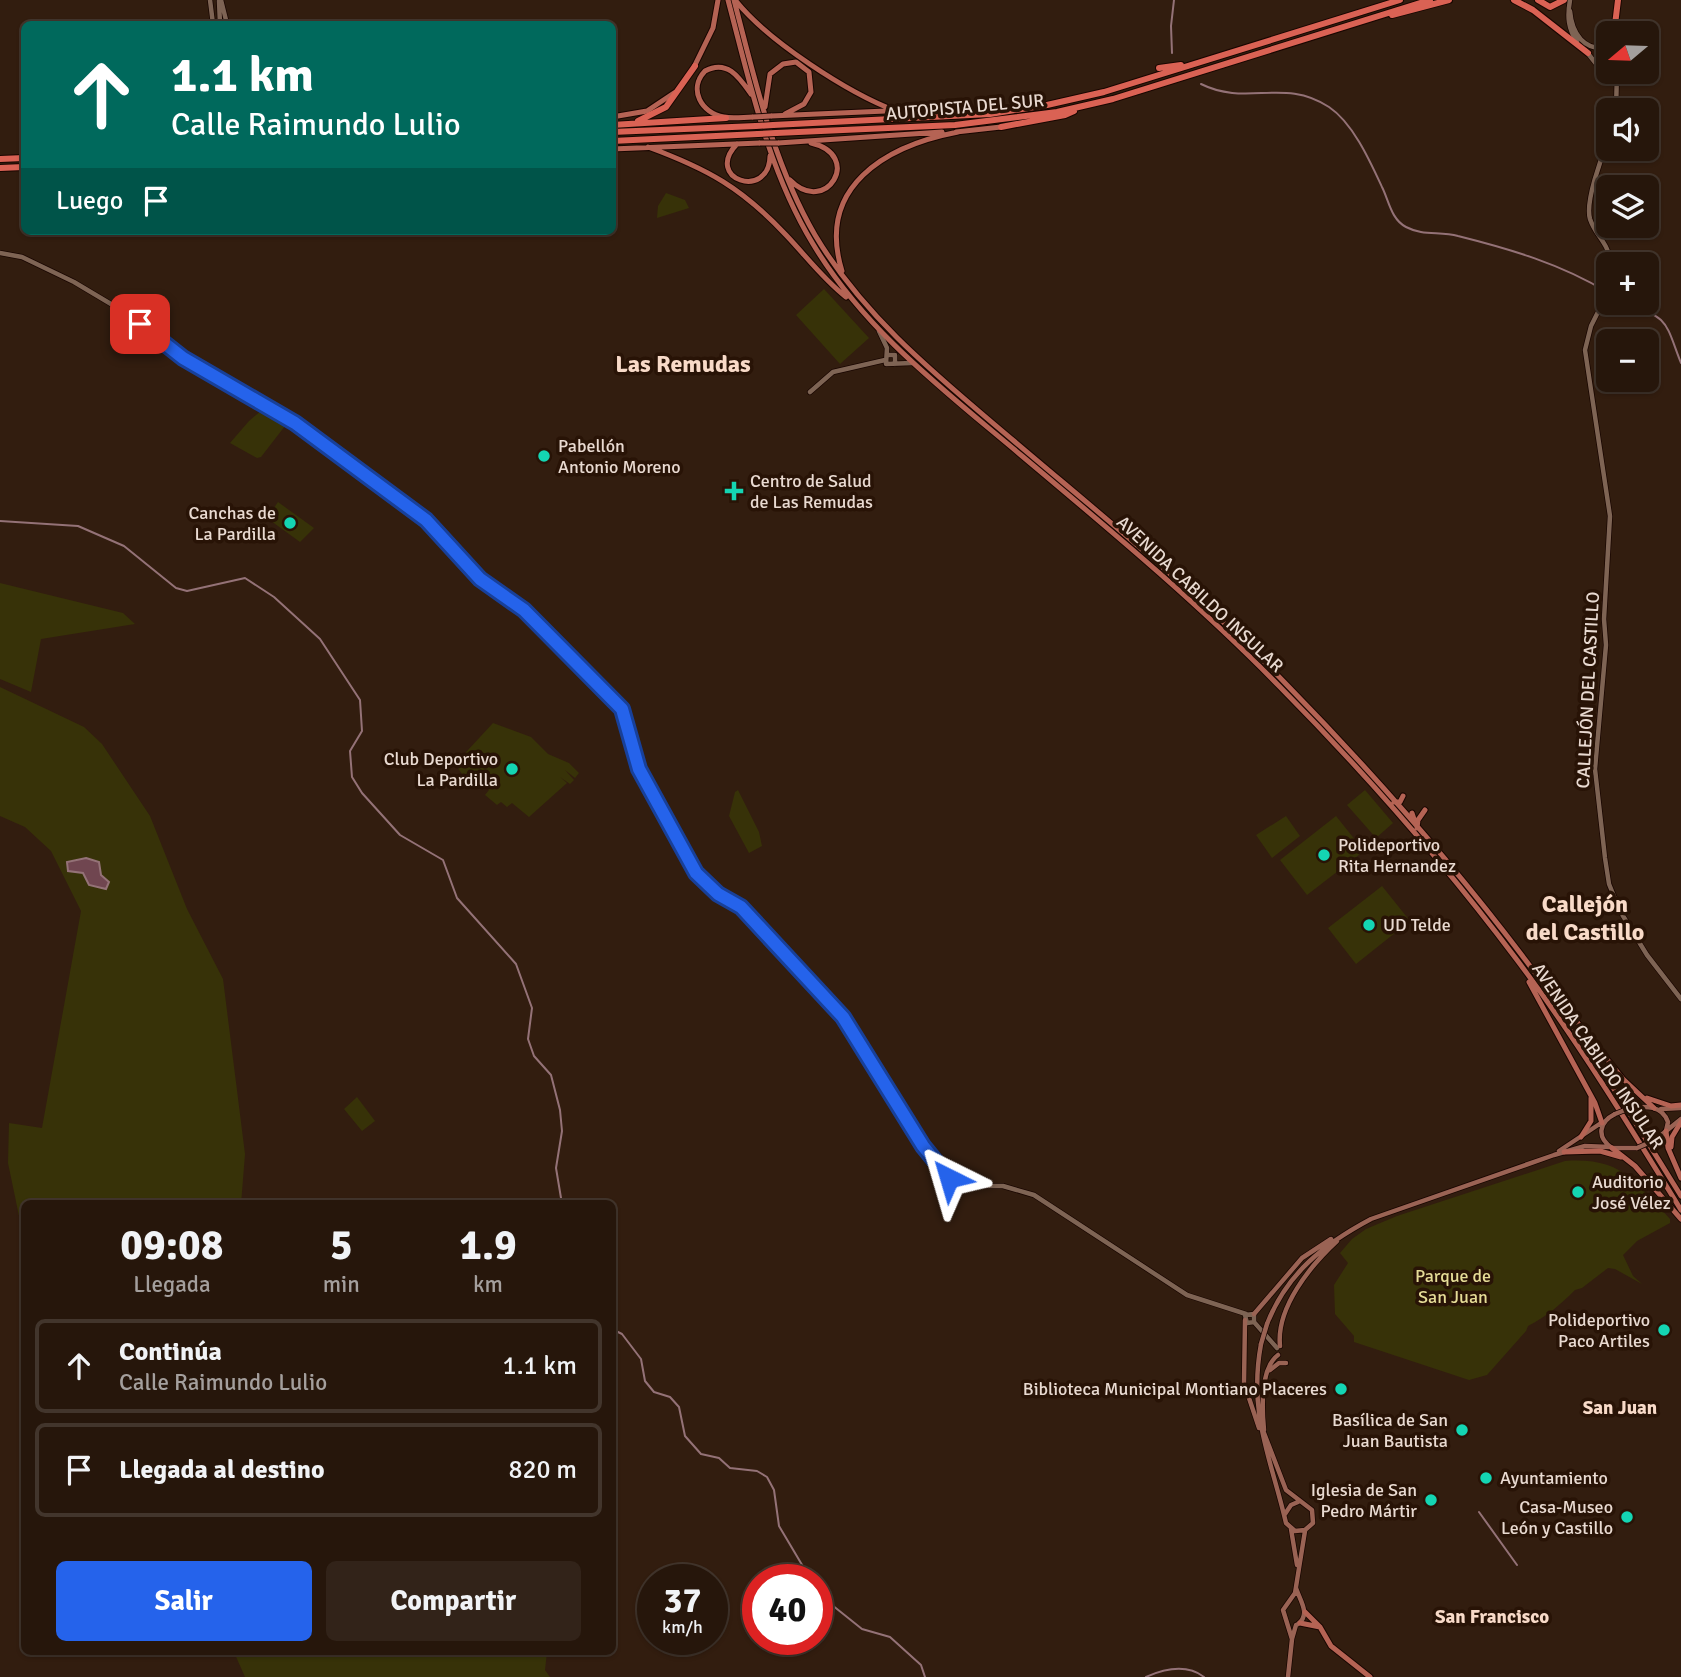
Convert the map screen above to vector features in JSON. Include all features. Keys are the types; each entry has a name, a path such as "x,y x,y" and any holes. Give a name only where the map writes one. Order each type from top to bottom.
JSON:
{"highway":[{"name":"AUTOPISTA DEL SUR","path":"616,132 756,126 772,119 957,116 1020,110 1104,92 1400,0"},
{"name":"AUTOPISTA DEL SUR","path":"616,141 977,123 1021,118 1086,106 1430,0"},
{"path":"1514,0 1533,10 1588,53"},
{"path":"1538,0 1550,6 1564,0"},
{"path":"1616,21 1618,0"},
{"path":"1383,15 1400,15 1449,1"},
{"path":"1158,68 1200,62"},
{"path":"616,124 639,121 666,107 695,66"},
{"path":"1001,127 1065,115 1086,106"},
{"path":"616,125 726,118"},
{"path":"1,159 21,157"},
{"path":"2,168 21,168"}],"main road":[{"path":"616,116 657,107 671,96 695,66 713,29 718,0"},
{"name":"AVENIDA CABILDO INSULAR","path":"727,0 769,149 804,229 853,302 912,363 1147,562 1256,663 1358,770 1444,869 1518,961 1569,1032 1681,1210"},
{"path":"735,0 762,28 823,71 851,90 897,111"},
{"name":"AVENIDA CABILDO INSULAR","path":"735,0 772,119 787,178 817,238 853,290 925,365 1148,554 1259,657 1394,802 1526,961 1574,1029 1681,1196"},
{"path":"796,62 809,72 811,92 804,104 772,119 766,92 771,74 783,64 796,62"},
{"path":"754,99 734,72 718,66 705,71 696,85 698,98 712,113 726,118 772,119 932,109"},
{"path":"616,149 804,141 1001,127"},
{"path":"853,290 841,269 836,241 839,210 853,183 873,167 905,148 930,138 958,132"},
{"path":"787,178 799,188 814,192 827,189 836,179 838,164 830,152 825,147 804,141"},
{"path":"737,144 729,153 727,162 732,175 740,181 754,180 765,173 769,165 769,149"},
{"path":"648,147 696,164 724,180 766,216 830,283 853,302"},
{"path":"1394,802 1400,802 1403,796"},
{"path":"1417,828 1418,820 1425,810"},
{"path":"1412,813 1417,828"},
{"path":"1518,961 1590,1095 1602,1123 1601,1135 1630,1162 1681,1219"},
{"path":"1526,961 1636,1092 1667,1117 1666,1131 1672,1157 1681,1178"},
{"path":"1636,1092 1659,1103 1681,1107"},
{"path":"1581,1138 1591,1121 1590,1095"},
{"path":"1554,1155 1615,1114 1630,1108 1681,1107"},
{"path":"1254,1314 1302,1258 1348,1231 1413,1202 1585,1146 1637,1149 1681,1121"},
{"path":"1672,1157 1672,1137 1681,1121"},
{"path":"1564,1152 1600,1151 1630,1162"},
{"path":"1261,1432 1256,1382 1261,1344 1267,1324 1293,1277 1320,1250 1348,1231"},
{"path":"1278,1347 1283,1320 1295,1293 1318,1259 1348,1231"},
{"path":"1245,1317 1244,1383 1261,1432 1286,1523 1291,1529 1298,1569"},
{"path":"1267,1444 1263,1415 1267,1373 1272,1359 1278,1355"},
{"path":"1267,1373 1273,1366 1286,1363"},
{"path":"1259,1420 1286,1490 1299,1502 1309,1506 1313,1514 1313,1523 1305,1530 1296,1587 1283,1610 1292,1639"},
{"path":"1285,1515 1288,1507 1299,1502"},
{"path":"1291,1529 1305,1530"},
{"path":"1288,1677 1292,1639 1304,1609 1296,1587"},
{"path":"1289,1603 1296,1602 1304,1609 1320,1627 1331,1646 1370,1677"},
{"path":"1287,1623 1320,1627"}],"street":[{"path":"210,0 213,21"},
{"path":"220,0 220,21"},
{"path":"220,0 226,21"},
{"path":"1571,0 1567,18 1571,31 1596,63"},
{"path":"1571,0 1570,13 1576,35 1584,44 1596,47"},
{"path":"1612,84 1615,89"},
{"path":"1615,84 1615,98"},
{"path":"1602,161 1588,210 1608,252"},
{"path":"0,253 22,257 74,282 121,310 183,358 295,423 433,526 480,579 524,610 622,709 639,769 696,873 718,894 741,907 843,1017 937,1166 957,1183 965,1186 1003,1186 1034,1195 1187,1295 1245,1317 1254,1314 1254,1322 1278,1347"},
{"name":"CALLEJÓN DEL CASTILLO","path":"1597,315 1585,350 1601,439 1610,528 1604,619 1606,645 1595,769 1603,847 1609,884 1620,911 1647,955 1681,999"},
{"path":"878,330 887,348 888,366 912,363"},
{"path":"810,392 833,372 891,354 896,357 894,365"},
{"path":"1245,1317 1249,1324 1254,1322"}],"green space":[{"path":"666,193 685,200 689,208 657,218 658,206"},
{"path":"824,289 869,338 840,364 796,315"},
{"path":"262,410 284,422 285,426 261,457 257,458 230,443"},
{"name":"Canchas de La Pardilla","path":"278,502 314,528 300,542 267,518"},
{"path":"0,583 123,613 135,624 41,639 31,692 0,679"},
{"path":"0,687 84,727 102,744 150,816 187,909 223,979 245,1154 241,1200 21,1200 21,1226 8,1163 9,1123 42,1128 81,911 51,851 25,827 0,816"},
{"name":"Club Deportivo La Pardilla","path":"493,723 531,737 548,754 569,763 579,773 575,778 565,770 574,780 570,784 560,777 567,783 529,817 512,803 507,807 501,802 497,805 485,795 489,790 475,776 466,780 455,764"},
{"path":"738,790 759,832 762,846 749,853 729,816 735,792"},
{"path":"1365,790 1393,823 1376,838 1347,805"},
{"path":"1286,816 1300,836 1272,858 1256,835"},
{"path":"1336,816 1364,851 1307,895 1280,860"},
{"name":"UD Telde","path":"1382,886 1410,921 1356,964 1328,928"},
{"path":"357,1097 375,1121 362,1131 344,1109"},
{"name":"Parque de San Juan","path":"1565,1161 1601,1163 1614,1168 1637,1183 1670,1219 1670,1223 1637,1241 1623,1255 1633,1276 1642,1284 1608,1268 1528,1326 1487,1375 1469,1380 1354,1342 1354,1336 1335,1314 1334,1285 1348,1263 1340,1253 1352,1239 1366,1229 1397,1216"},
{"path":"235,1655 547,1655 545,1670 550,1677 245,1677"}],"shaded area":[{"path":"86,858 99,862 101,875 109,882 106,889 89,885 83,873 68,871 67,862"}],"waterway":[{"path":"1172,53 1174,0"},
{"path":"1201,84 1234,93 1281,93 1312,98 1338,114 1353,132 1401,224 1419,232 1458,236 1516,252 1553,265 1596,286"},
{"path":"1653,315 1664,323 1681,363"},
{"path":"0,521 78,526 124,546 176,588 187,591 245,578 274,597 320,639 360,700 362,731 350,751 352,777 362,793 400,835 443,860 457,898 516,964 532,1008 528,1039 534,1056 551,1075 560,1110 562,1131 556,1168 561,1200"},
{"path":"616,1331 622,1334 641,1359 645,1381 654,1392 670,1397 679,1407 685,1436 701,1454 719,1458 730,1468 757,1471 767,1477 774,1490 779,1526 802,1564"},
{"path":"1479,1512 1517,1565"},
{"path":"833,1606 862,1629 890,1637 921,1665 925,1677"},
{"path":"1146,1677 1175,1669 1190,1670 1204,1677"}],"place":[{"name":"Pabellón Antonio Moreno","path":"544,456"},
{"name":"Centro de Salud de Las Remudas","path":"734,491"},
{"name":"Canchas de La Pardilla","path":"290,523"},
{"name":"Club Deportivo La Pardilla","path":"512,769"},
{"name":"Polideportivo Rita Hernandez","path":"1324,855"},
{"name":"UD Telde","path":"1369,925"},
{"name":"Auditorio José Vélez","path":"1578,1192"},
{"name":"Polideportivo Paco Artiles","path":"1664,1330"},
{"name":"Biblioteca Municipal Montiano Placeres","path":"1341,1389"},
{"name":"Basílica de San Juan Bautista","path":"1462,1430"},
{"name":"Ayuntamiento","path":"1486,1478"},
{"name":"Iglesia de San Pedro Mártir","path":"1431,1500"},
{"name":"Casa-Museo León y Castillo","path":"1627,1517"}],"district":[{"name":"Las Remudas","path":"683,364"},
{"name":"Callejón del Castillo","path":"1585,918"},
{"name":"San Juan","path":"1620,1408"},
{"name":"San Francisco","path":"1492,1617"}],"route":[{"path":"140,324 183,358 295,423 426,520 480,579 524,610 622,709 639,769 696,873 718,894 741,907 843,1017 865,1048 923,1146 949,1178"}]}
